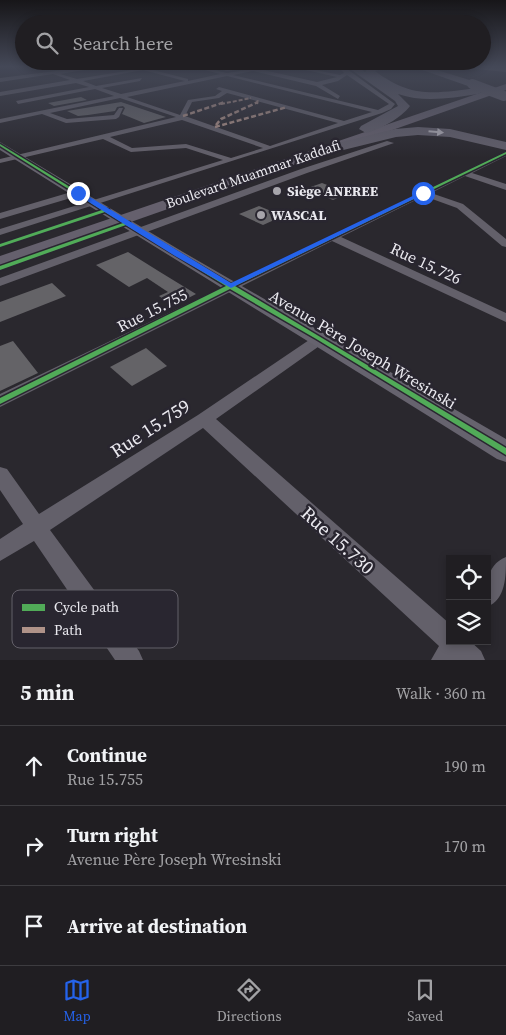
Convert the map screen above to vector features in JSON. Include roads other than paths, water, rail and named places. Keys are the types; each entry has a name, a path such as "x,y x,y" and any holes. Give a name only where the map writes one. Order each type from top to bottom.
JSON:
{"highway":[{"path":"366,129 398,112 404,106 395,97"},
{"path":"467,97 450,110 445,117 451,123 463,128 506,140"},
{"path":"320,152 395,133 418,131 450,133 506,146"}],"main road":[{"name":"Boulevard Muammar Kaddafi","path":"0,262 117,216 454,97"},
{"name":"Boulevard Muammar Kaddafi","path":"0,252 320,152 456,97"}],"street":[{"path":"6,97 66,121 116,117 124,120"},
{"path":"18,102 47,97"},
{"path":"0,121 115,97"},
{"path":"121,97 270,148"},
{"path":"0,161 181,118 190,101 217,97"},
{"path":"249,97 346,123"},
{"path":"258,99 266,97"},
{"path":"319,97 380,112"},
{"path":"337,97 348,104"},
{"path":"0,232 380,112 389,108 392,104 382,97"},
{"path":"116,117 121,109"},
{"path":"133,124 142,127"},
{"path":"103,136 131,150 186,146 230,160"},
{"path":"0,282 82,254 304,171 390,143"},
{"name":"Avenue Père Joseph Wresinski","path":"0,145 506,452"},
{"name":"Rue 15.755","path":"0,401 231,286 506,153"},
{"path":"464,173 506,188"},
{"path":"0,216 78,193"},
{"path":"423,193 460,206 506,244"},
{"name":"Rue 15.726","path":"332,237 506,318"},
{"name":"Rue 15.759","path":"0,551 204,418 320,339"},
{"name":"Rue 15.730","path":"204,418 457,652"},
{"path":"0,475 80,590"},
{"path":"491,590 506,568"},
{"path":"121,648 130,660"}],"place":[{"name":"Siège ANEREE","path":"277,191"},
{"name":"WASCAL","path":"261,215"}]}
